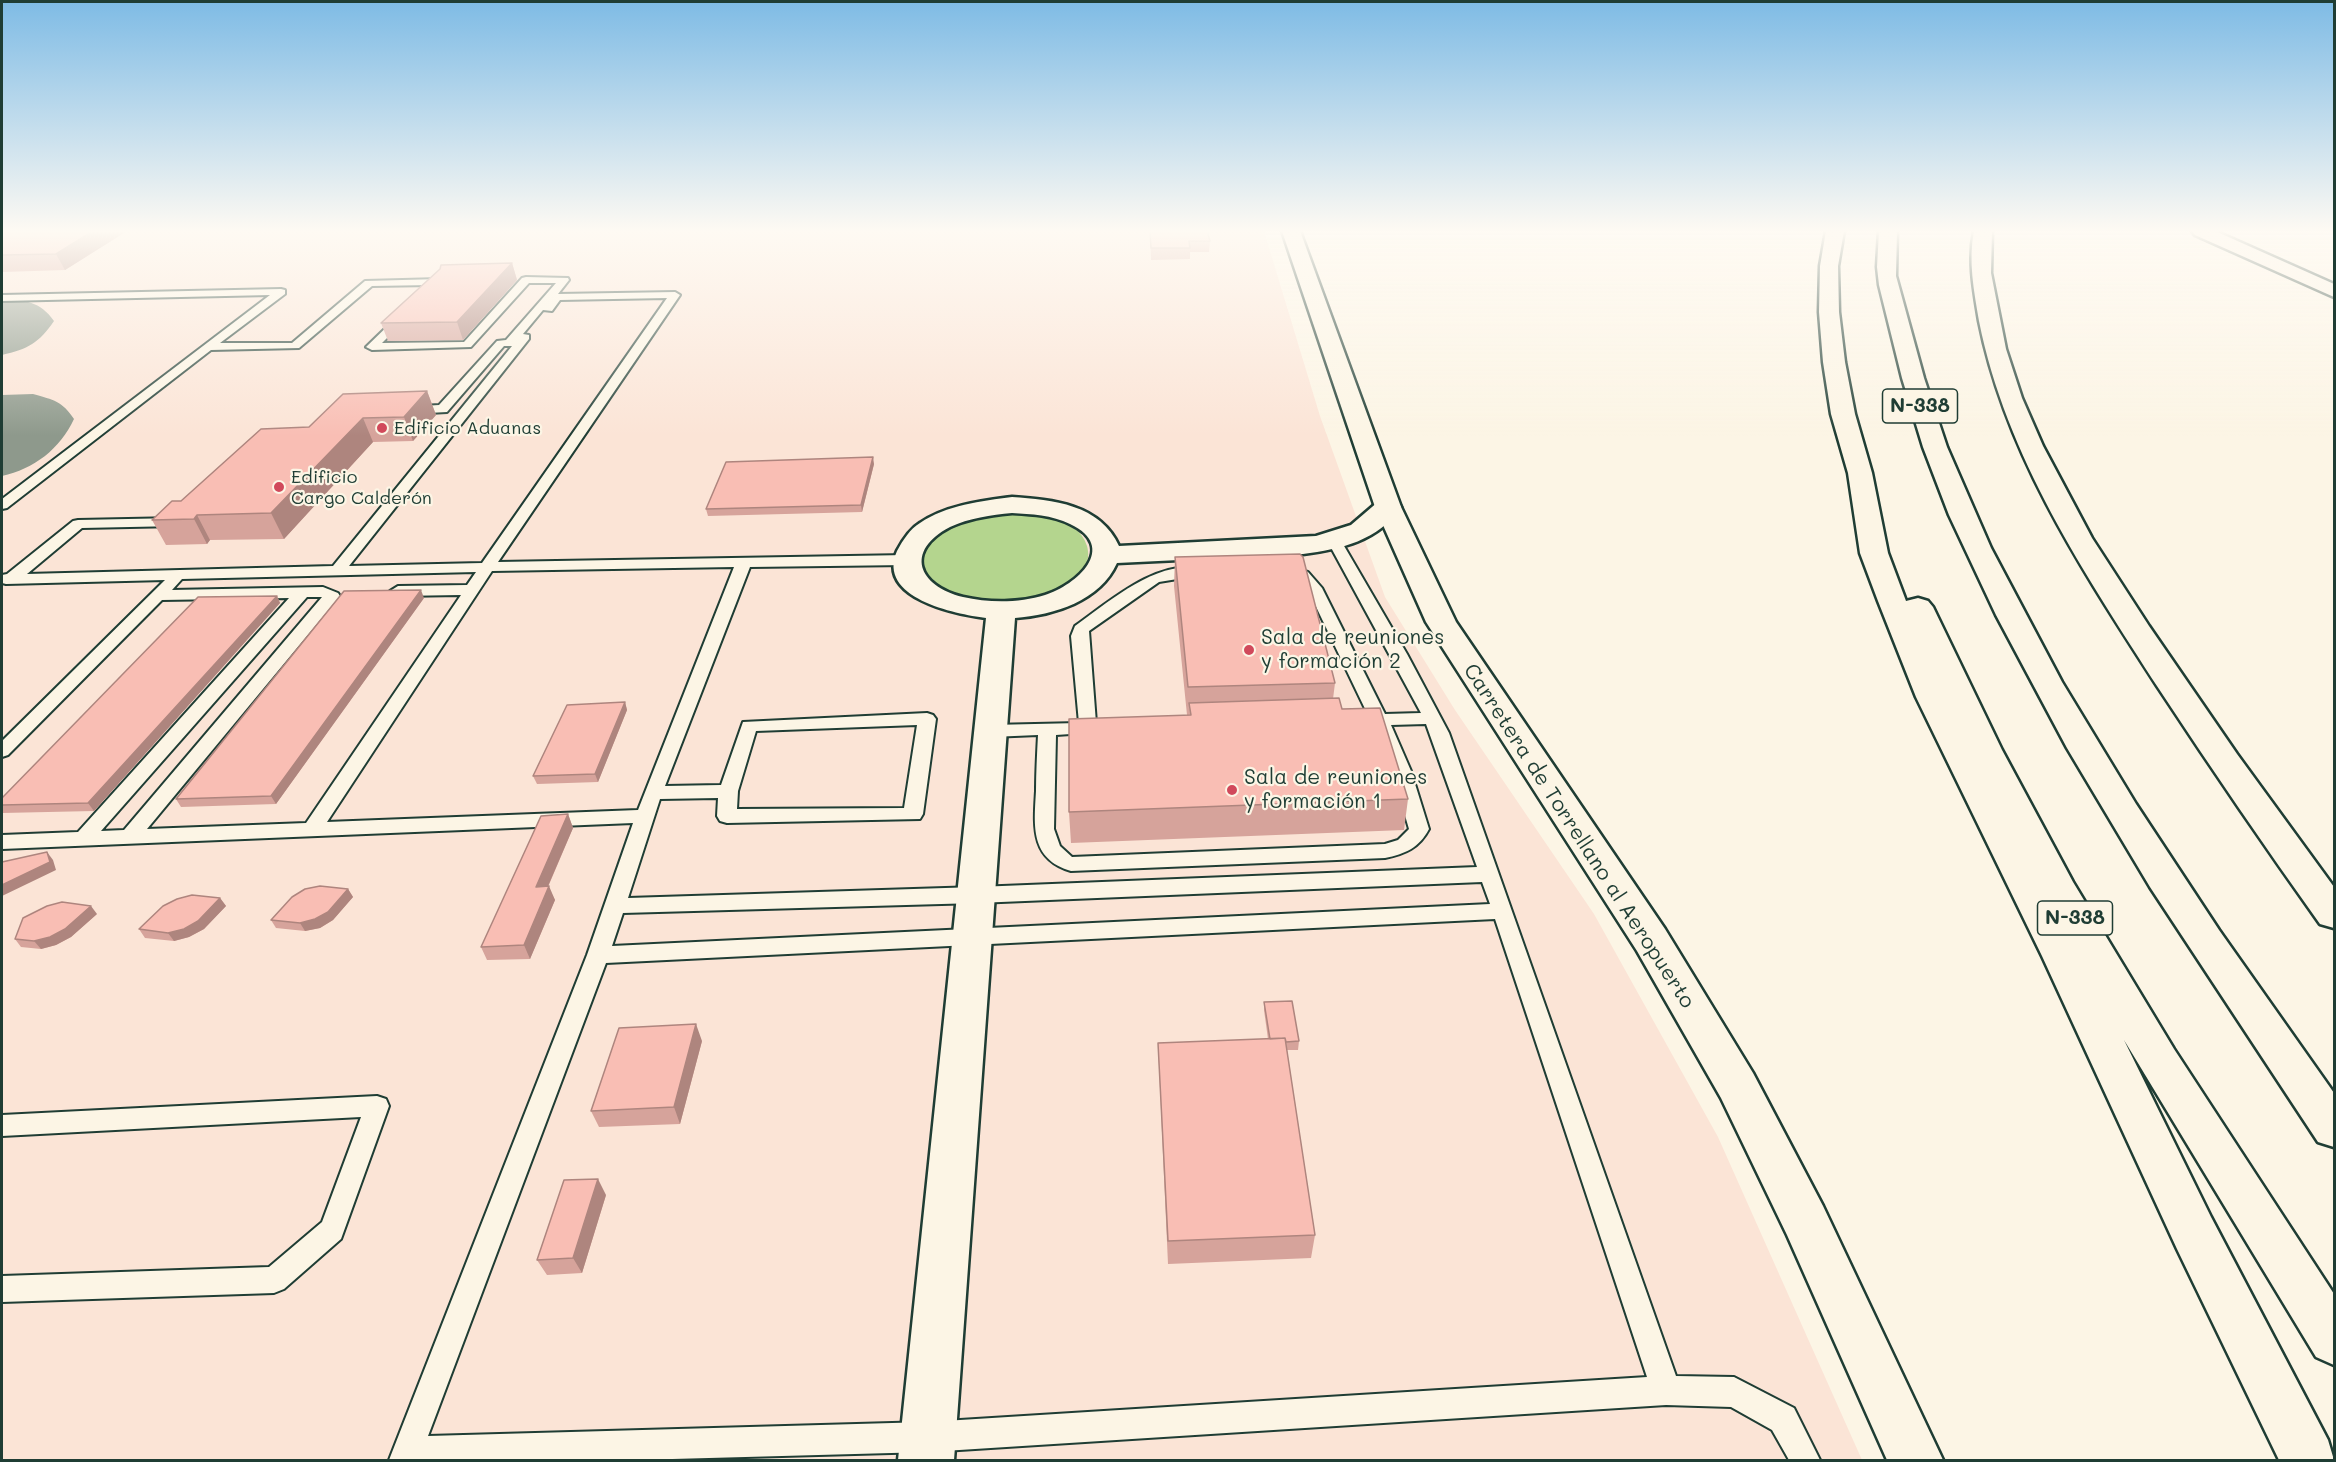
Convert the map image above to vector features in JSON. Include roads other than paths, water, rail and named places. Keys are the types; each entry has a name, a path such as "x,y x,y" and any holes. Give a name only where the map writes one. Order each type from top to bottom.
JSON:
{"main road":[{"name":"Carretera de Torrellano al Aeropuerto","path":"1315,299 1388,507 1441,622 1651,940 1737,1086 1806,1222 1915,1461"},
{"name":"N-338","path":"1830,299 1830,322 1843,414 1860,473 1953,684 2059,891 2210,1145 2334,1339"},
{"name":"N-338","path":"1893,299 1914,391 1954,498 2031,653 2089,756 2168,883 2334,1128"},
{"path":"1897,310 1904,299"},
{"path":"1985,299 1989,326 2007,385 2038,461 2102,578 2203,731 2334,914"},
{"path":"1860,473 1874,553 1932,697 2057,945 2193,1233 2308,1461"},
{"path":"1012,505 1068,513 1090,524 1103,538 1106,555 1100,571 1085,586 1062,598 1033,606 1001,609 970,608 943,600 923,590 911,575 907,560 914,543 930,528 953,516 1012,505"},
{"path":"1106,555 1303,546 1335,542 1354,535 1373,522 1388,507"},
{"path":"927,1449 1001,609"}],"lane":[{"path":"2,505 271,299"},
{"path":"208,347 295,346 350,299"},
{"path":"422,299 372,347 467,345 509,299"},
{"path":"396,410 443,409 501,343 509,343 547,299"},
{"path":"336,572 555,299"},
{"path":"313,828 471,590 672,299"},
{"path":"6,579 78,524 188,521"},
{"path":"1335,542 1433,718 1503,910 1666,1390"},
{"path":"6,579 487,567 907,560"},
{"path":"744,562 644,816 598,955 406,1456 927,1449 1666,1390 1734,1392 1783,1419 1805,1461"},
{"path":"1047,729 1044,830 1048,845 1060,861 1071,864 1385,851 1413,840 1419,829 1402,771 1380,720 1310,581 1295,570 1272,569"},
{"path":"1088,728 1079,636 1081,629 1154,579 1178,573 1208,571"},
{"path":"2,751 177,576"},
{"path":"380,591 471,590"},
{"path":"159,595 346,591"},
{"path":"130,836 332,596 323,592"},
{"path":"84,838 302,593"},
{"path":"1359,721 1433,718"},
{"path":"927,719 913,814 727,816 728,791 749,726 927,719"},
{"path":"991,731 1109,727"},
{"path":"653,793 728,791"},
{"path":"2,842 644,816"},
{"path":"615,906 977,896 1490,874"},
{"path":"598,955 1503,910"},
{"path":"2,1125 377,1106 332,1230 274,1280 2,1289"}],"place":[{"name":"Edificio Aduanas","path":"382,428"},
{"name":"Edificio Cargo Calderón","path":"279,487"},
{"name":"Sala de reuniones y formación 2","path":"1249,650"},
{"name":"Sala de reuniones y formación 1","path":"1232,790"}]}
